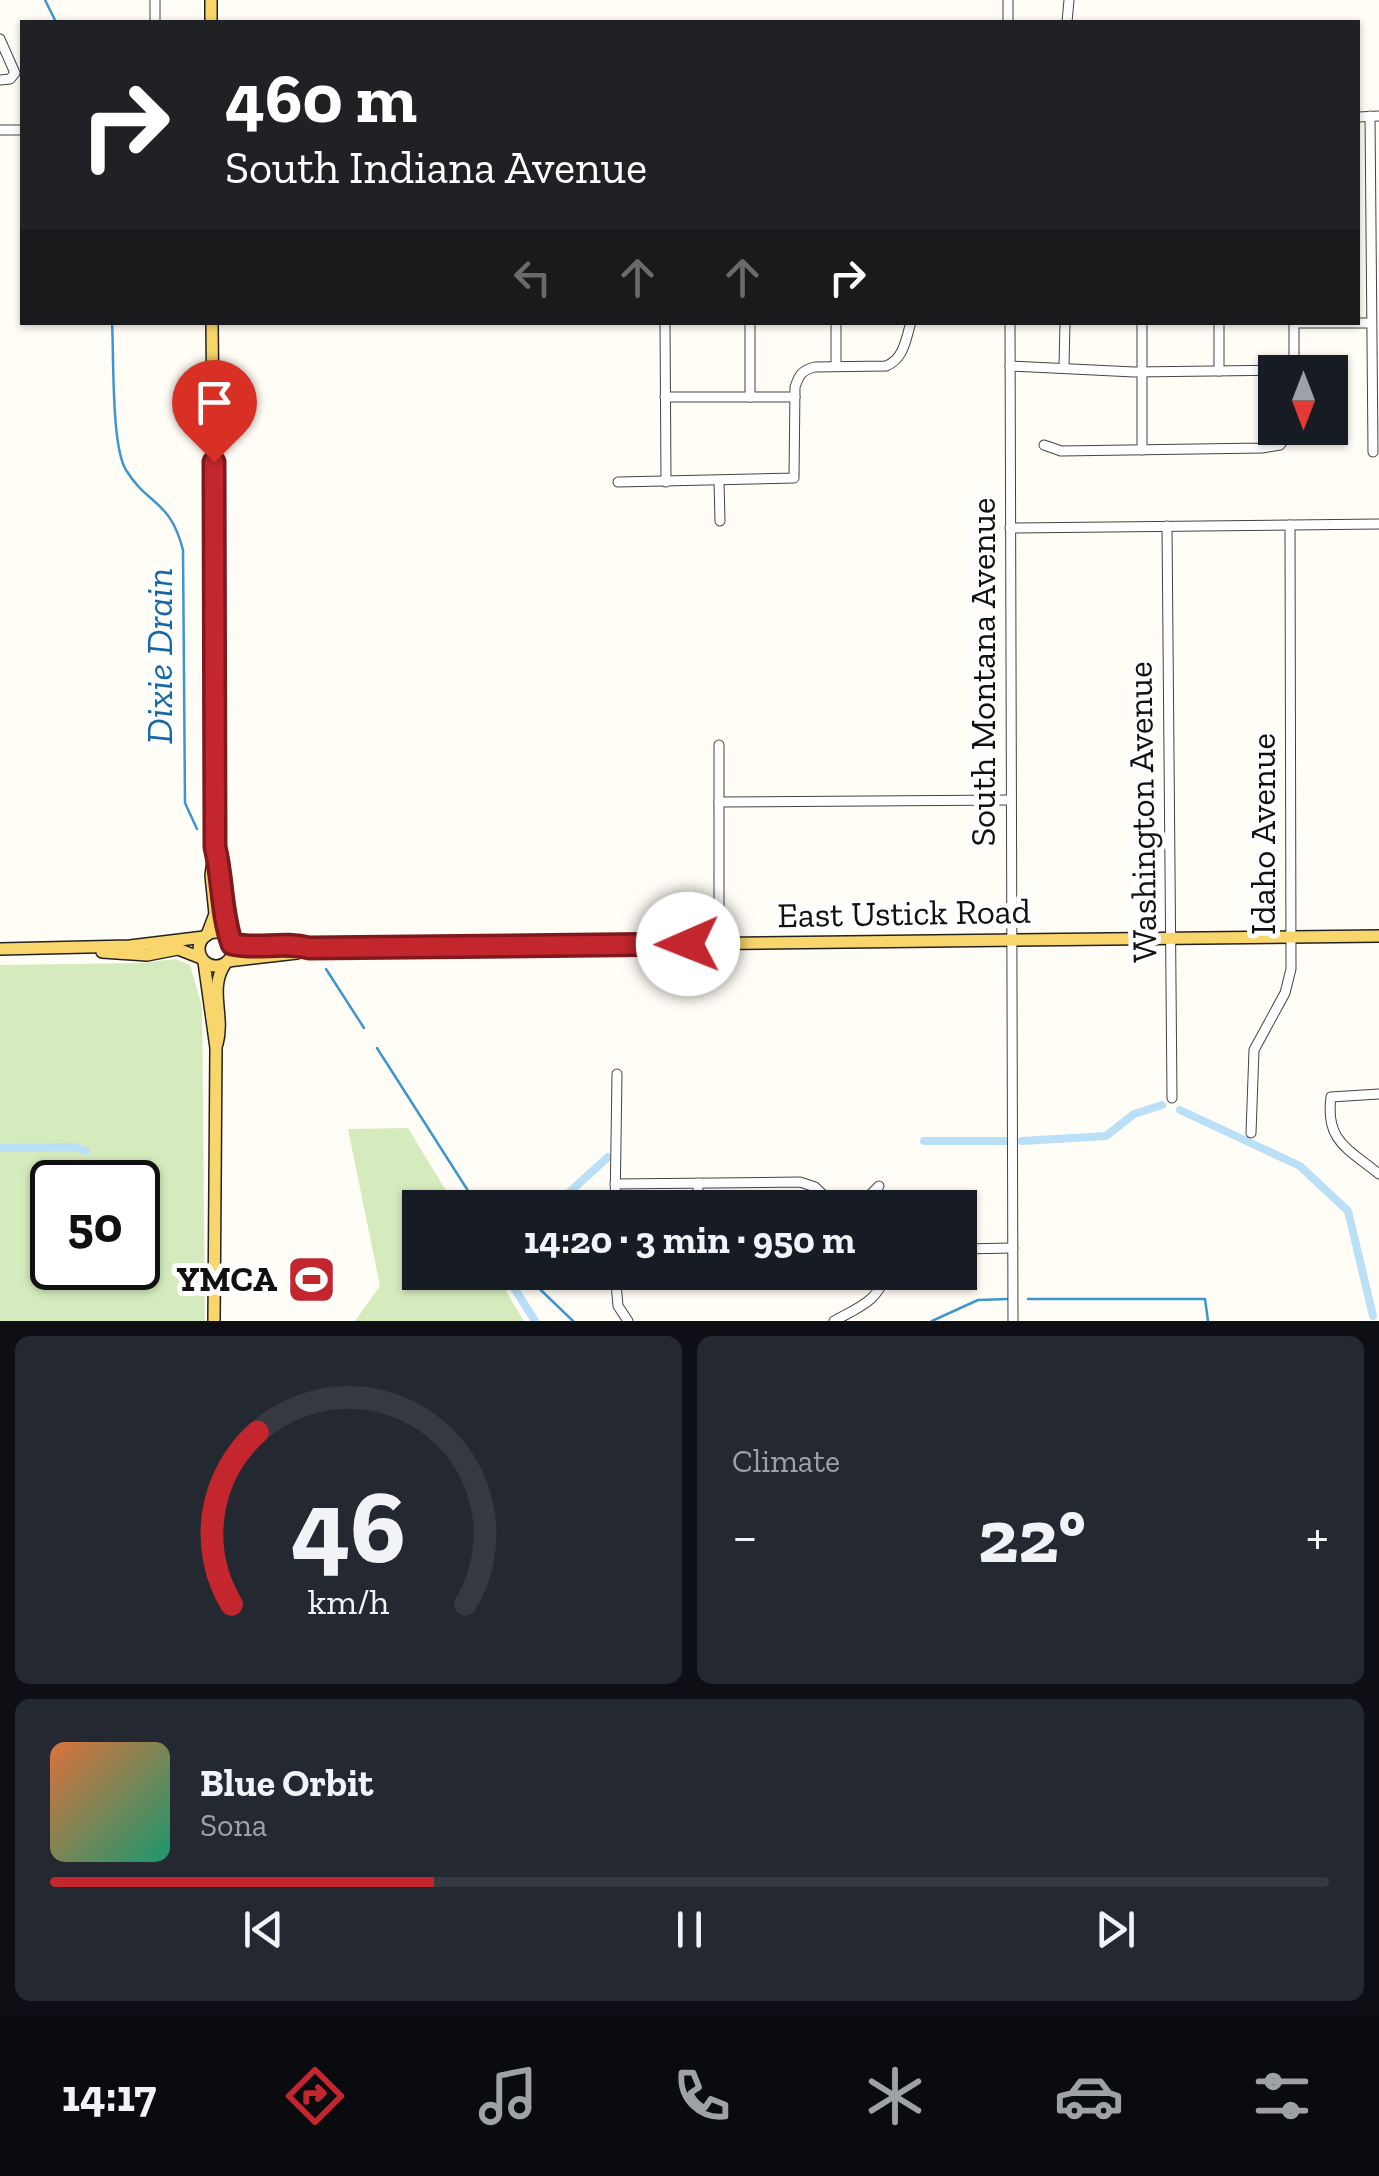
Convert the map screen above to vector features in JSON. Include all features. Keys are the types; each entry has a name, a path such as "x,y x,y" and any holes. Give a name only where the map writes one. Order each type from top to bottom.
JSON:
{"main road":[{"path":"212,325 215,847 211,875 215,914 199,950 216,1048 214,1321"},
{"path":"215,847 231,942 216,982 221,1032 216,1048"},
{"path":"0,950 220,933 231,942"},
{"name":"East Ustick Road","path":"231,942 250,948 291,943 309,948 1379,936"},
{"path":"63,948 128,955 178,949 216,966 226,962"},
{"name":"East Ustick Road","path":"226,962 309,948"}],"street":[{"path":"0,39 14,70 13,78 0,80"},
{"path":"1373,452 1375,116"},
{"path":"1360,323 1371,323"},
{"path":"665,325 666,482"},
{"path":"750,325 750,397"},
{"path":"836,325 836,366"},
{"path":"618,482 794,478 798,376 805,369 894,363 910,325"},
{"name":"South Montana Avenue","path":"1010,325 1014,1321"},
{"path":"1064,367 1065,325"},
{"path":"1142,325 1142,450"},
{"path":"1218,325 1219,371"},
{"path":"1294,325 1294,355"},
{"path":"1010,366 1142,372 1258,371"},
{"path":"665,397 795,397"},
{"path":"1044,445 1061,451 1280,445"},
{"path":"719,481 720,521"},
{"path":"1010,528 1379,524"},
{"name":"Idaho Avenue","path":"1251,1133 1254,1050 1285,992 1291,969 1290,525"},
{"name":"Washington Avenue","path":"1167,526 1172,1098"},
{"path":"719,746 720,943"},
{"path":"719,802 1012,800"},
{"path":"615,1190 617,1074"},
{"path":"1379,1094 1331,1097 1328,1115 1336,1138 1379,1174"},
{"path":"615,1184 800,1182 818,1190"},
{"path":"698,1183 698,1190"},
{"path":"875,1190 879,1186"},
{"path":"977,1249 1013,1248"},
{"path":"617,1290 618,1306 628,1321"},
{"path":"834,1321 868,1302 878,1290"}],"green space":[{"path":"176,959 190,965 202,1006 205,1321 0,1321 0,965"},
{"path":"408,1128 446,1190 402,1190 402,1290 505,1290 524,1321 355,1321 380,1286 348,1129"}],"waterway":[{"name":"Dixie Drain","path":"45,0 55,20"},
{"name":"Dixie Drain","path":"112,325 121,458 134,482 172,521 183,550 185,803 197,829"},
{"name":"Dixie Drain","path":"326,969 364,1028"},
{"name":"Dixie Drain","path":"377,1048 468,1190"},
{"path":"1022,1141 1106,1136 1134,1114 1162,1105"},
{"path":"1180,1110 1300,1166 1348,1211 1373,1316"},
{"path":"924,1141 1005,1141"},
{"path":"0,1148 76,1147 86,1151"},
{"path":"572,1190 608,1157"},
{"path":"515,1290 535,1321"},
{"name":"Dixie Drain","path":"541,1290 573,1321"},
{"name":"Dixie Drain","path":"932,1321 978,1300 1008,1299"},
{"name":"Dixie Drain","path":"1028,1299 1205,1299 1208,1321"}],"place":[{"name":"YMCA","path":"312,1279"}],"route":[{"path":"214,462 215,847 224,918 232,944 250,948 291,943 309,948 688,944"}]}
